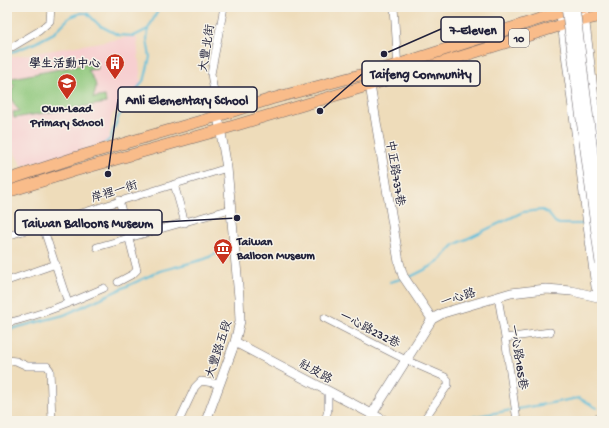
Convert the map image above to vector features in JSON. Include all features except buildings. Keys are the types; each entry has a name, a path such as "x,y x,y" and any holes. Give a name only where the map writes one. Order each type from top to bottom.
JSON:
{"main road":[{"name":"10","path":"7,192 370,85 398,70 562,9 581,7"},
{"name":"10","path":"7,180 81,156 271,99 368,74 398,70 562,25 602,16"}],"street":[{"path":"7,50 39,31 50,21 51,7"},
{"name":"大豐北街","path":"218,116 211,74 224,7"},
{"path":"394,7 398,70"},
{"path":"581,7 584,20 602,164"},
{"path":"581,7 602,224"},
{"path":"562,9 562,25 596,287 602,299"},
{"path":"562,9 602,278"},
{"name":"中正路737巷","path":"368,74 396,247 403,276 432,319"},
{"name":"大豐路五段","path":"206,421 235,342 240,321 227,168 218,116"},
{"name":"岸裡一街","path":"7,236 119,200 227,168"},
{"path":"174,184 185,223"},
{"path":"118,282 133,274 137,270 119,200"},
{"path":"97,247 231,209"},
{"path":"42,224 68,303"},
{"path":"7,281 56,264"},
{"path":"7,323 33,317 104,288"},
{"name":"一心路","path":"372,414 432,319 443,313 511,293 546,289 572,291 602,299"},
{"path":"602,294 602,299"},
{"name":"一心路185巷","path":"498,297 517,421"},
{"name":"一心路232巷","path":"324,318 406,360 445,377 448,380 448,385 423,421"},
{"path":"505,338 550,332"},
{"name":"社皮路","path":"235,342 385,421"},
{"path":"7,360 16,361 27,366 47,366 50,370 52,421"},
{"path":"179,421 195,387 201,381 219,384"},
{"path":"325,421 328,410 328,392"},
{"path":"581,421 602,418"}],"shaded area":[{"name":"Own-Lead Primary School","path":"130,37 137,38 141,84 112,115 108,144 22,166 7,140 7,63 11,57"}],"green space":[{"path":"97,62 98,69 88,70 96,86 93,98 105,96 106,103 14,118 13,112 20,111 12,98 12,91 15,84 7,85 7,79"}],"waterway":[{"path":"103,145 110,139 119,116 145,78 150,57 147,40 148,29 160,7"},
{"path":"7,54 35,43 54,33 70,17 81,13 87,13 99,25 118,35 134,36 148,29"},
{"path":"408,278 430,267 441,259 454,245 523,212 542,210 548,213 555,222 559,224 584,224"},
{"path":"7,330 64,315 160,271 205,259 226,249"},
{"path":"390,282 401,279"},
{"path":"463,421 467,418 579,398 597,408"}],"place":[{"name":"7-Eleven","path":"384,54"},
{"name":"學生活動中心","path":"115,80"},
{"name":"Own-Lead Primary School","path":"67,100"},
{"name":"Taifeng Community","path":"320,111"},
{"name":"Anli Elementary School","path":"108,174"},
{"name":"Taiwan Balloons Museum","path":"237,218"},
{"name":"Taiwan Balloon Museum","path":"223,265"}]}
